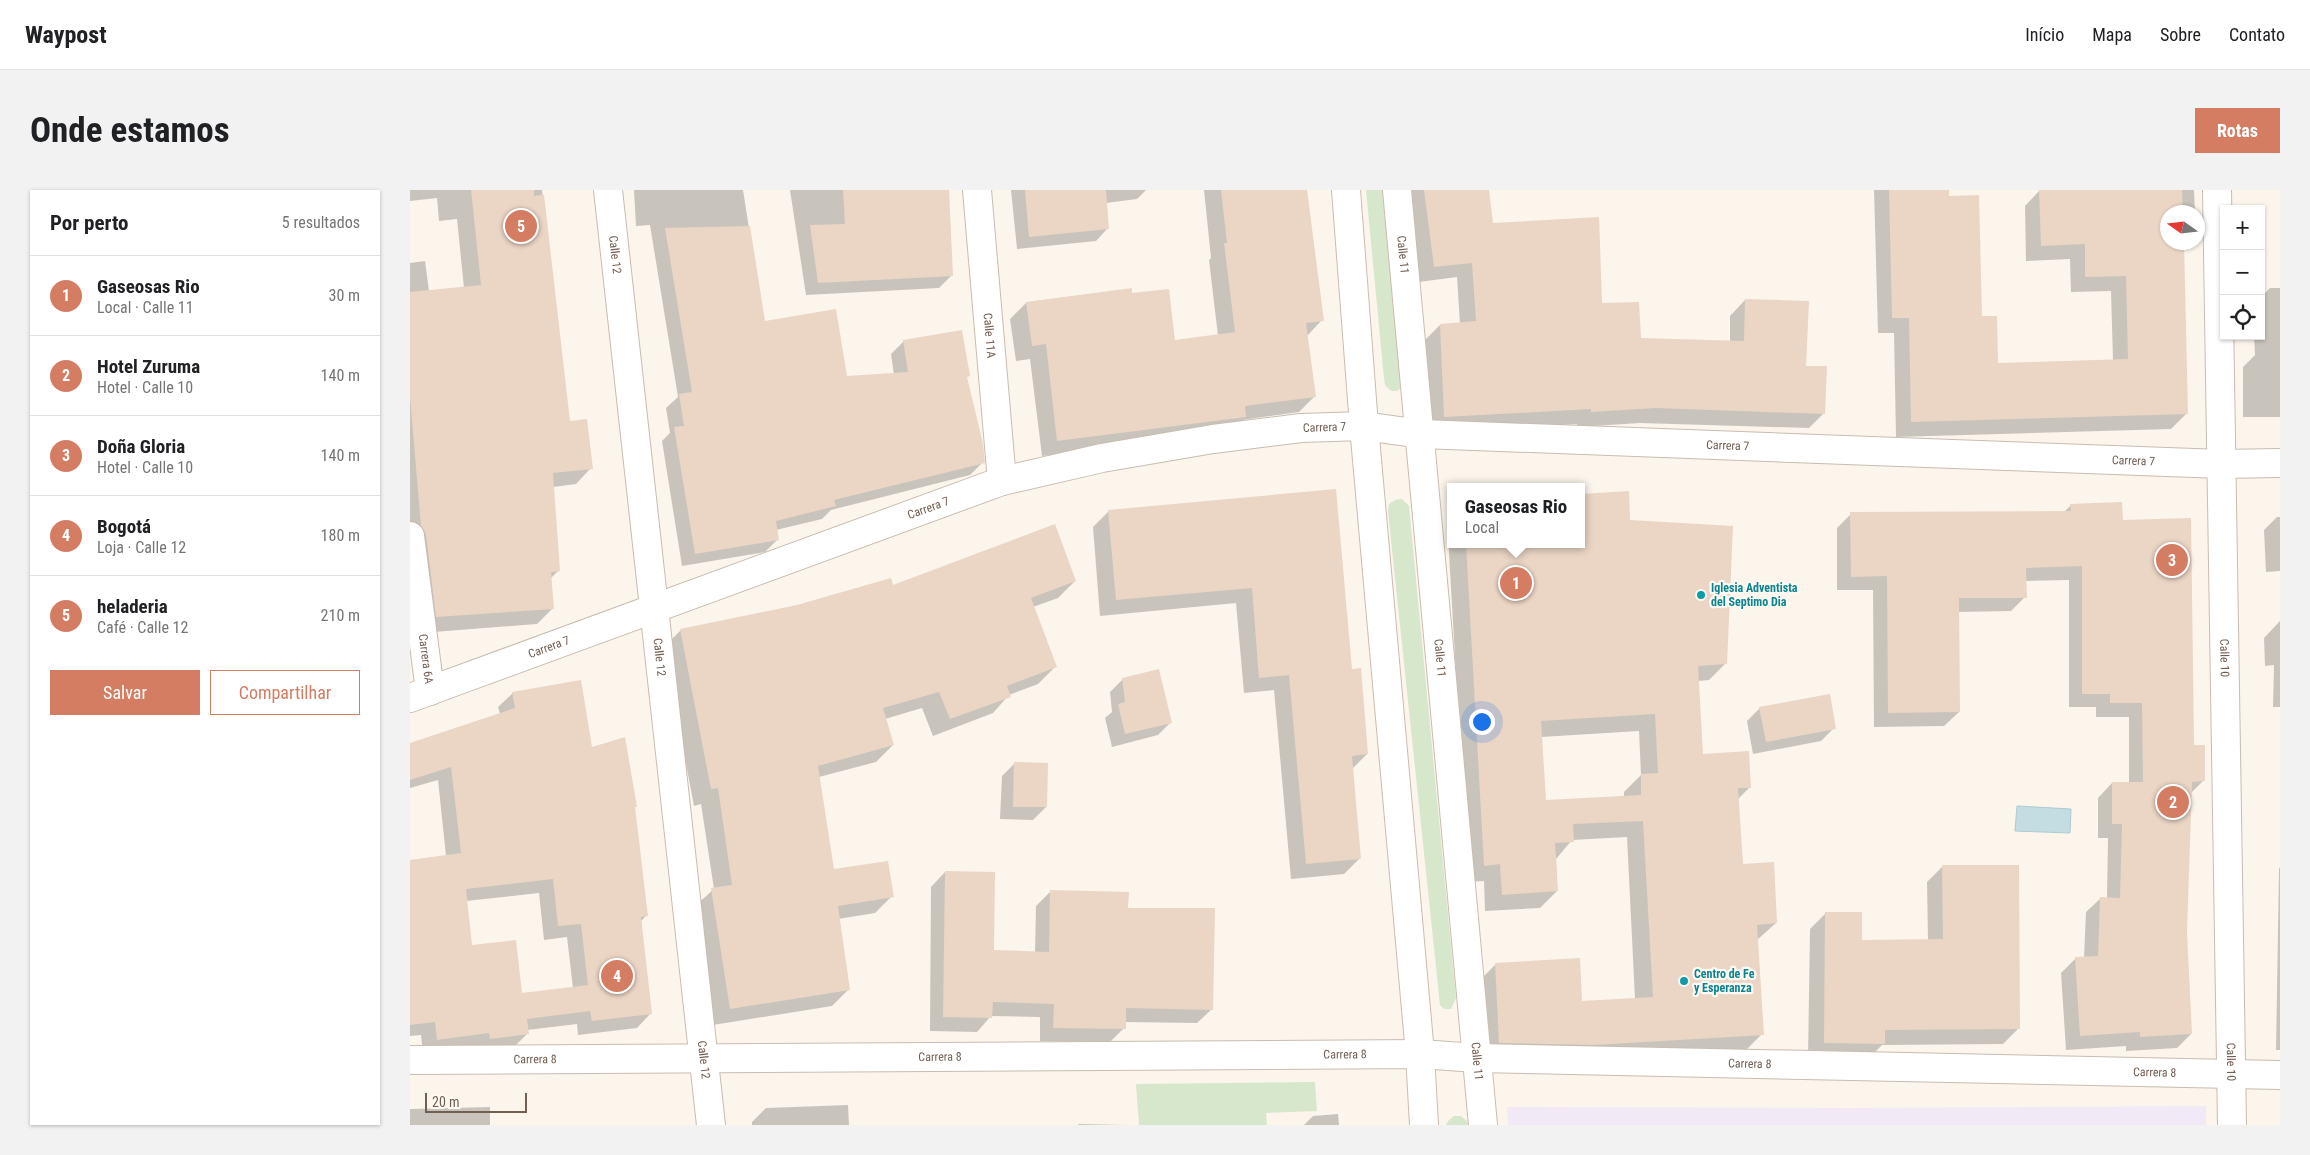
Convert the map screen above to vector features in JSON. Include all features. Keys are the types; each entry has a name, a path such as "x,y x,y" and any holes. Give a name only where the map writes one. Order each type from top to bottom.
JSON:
{"street":[{"name":"Calle 12","path":"608,190 711,1125"},
{"name":"Calle 11A","path":"977,190 1002,481"},
{"path":"1346,190 1364,426 1420,1054 1424,1125"},
{"name":"Calle 11","path":"1397,190 1421,434 1483,1125"},
{"name":"Calle 10","path":"2217,190 2232,1125"},
{"name":"Carrera 7","path":"420,694 1002,481 1102,458 1213,439 1301,428 1364,426 1421,434 2221,464 2280,464"},
{"name":"Carrera 6A","path":"410,536 420,694"},
{"name":"Carrera 8","path":"410,1060 1420,1054 1477,1058 2280,1075"}],"shaded area":[{"path":"2206,1106 2206,1125 1508,1125 1507,1107 1851,1108"}],"green space":[{"path":"1366,190 1385,190 1402,387 1397,391 1391,391 1385,385 1384,379"},
{"path":"1402,499 1409,506 1456,998 1451,1009 1444,1009 1440,1005 1388,511 1389,504 1395,500"},
{"path":"1315,1082 1317,1111 1266,1113 1267,1125 1139,1125 1136,1084"},
{"path":"1454,1116 1461,1116 1467,1121 1468,1125 1446,1125"}],"water":[{"path":"2017,806 2071,809 2070,833 2015,831"}],"building":[{"path":"471,190 534,190 534,196 544,195 570,421 587,419 593,469 553,473 560,571 551,572 554,609 436,617 426,534 421,526 410,397 410,292 481,285"},
{"path":"843,190 949,190 953,276 818,283 810,225 845,224"},
{"path":"1025,190 1106,190 1109,229 1029,237"},
{"path":"1221,190 1307,190 1324,321 1306,323 1316,397 1245,406 1246,417 1057,441 1046,344 1032,346 1026,302 1132,288 1132,293 1169,289 1175,340 1235,332 1224,243 1227,243"},
{"path":"1424,190 1489,190 1493,223 1599,217 1602,303 1639,302 1641,338 1744,341 1745,299 1809,301 1806,366 1827,366 1825,414 1656,408 1591,412 1591,409 1444,417 1440,324 1476,321 1472,263 1434,267"},
{"path":"1889,190 1949,190 1949,196 1979,195 1982,316 1997,316 1998,363 2128,359 2126,276 2085,277 2085,244 2041,246 2039,190 2182,190 2183,205 2160,205 2160,250 2184,250 2188,414 1911,422 1909,318 1892,318"},
{"path":"750,226 765,321 836,309 847,376 908,372 903,340 962,330 970,376 967,377 983,444 985,463 834,500 836,506 776,521 779,540 695,554 674,427 684,426 679,394 692,392 665,228"},
{"path":"1336,489 1352,669 1361,668 1368,754 1352,756 1361,859 1306,864 1289,675 1259,678 1252,588 1116,600 1108,510"},
{"path":"1629,491 1630,520 1733,526 1727,664 1698,666 1703,754 1749,751 1751,788 1738,788 1743,864 1774,862 1777,923 1757,925 1764,1035 1594,1045 1499,1043 1495,963 1580,958 1582,1001 1653,997 1643,821 1573,824 1574,842 1555,843 1558,891 1502,895 1500,864 1484,866 1466,548 1585,548 1585,494","holes":["1655,714 1658,773 1641,774 1641,795 1546,800 1541,721"]},
{"path":"2122,502 2123,520 2191,518 2194,745 2205,745 2205,781 2192,782 2187,932 2192,1034 2140,1037 2140,1032 2080,1036 2075,957 2098,956 2100,897 2120,898 2122,824 2112,824 2112,782 2143,782 2142,703 2110,703 2110,694 2082,694 2082,566 2026,568 2027,598 1959,598 1960,712 1888,713 1887,576 1851,577 1850,512 2071,511 2070,504"},
{"path":"1055,524 1076,581 1031,598 1057,667 1007,686 1011,697 950,719 939,692 883,708 894,745 818,766 834,869 888,861 894,897 838,906 850,990 730,1009 711,888 732,885 718,788 711,789 680,629 797,605 891,578 893,585"},
{"path":"1159,669 1172,723 1125,734 1118,704 1125,702 1122,678"},
{"path":"581,680 592,747 625,737 637,807 635,807 648,916 641,917 652,1014 592,1021 590,1011 527,1019 529,1034 490,1039 489,1033 437,1040 435,1022 410,1025 410,860 461,853 451,767 410,780 410,743 515,708 512,692","holes":["553,879 558,926 581,924 588,985 522,993 516,940 472,945 466,889"]},
{"path":"1830,694 1836,729 1766,742 1759,707"},
{"path":"1014,762 1048,763 1047,807 1013,807"},
{"path":"1942,865 2019,865 2020,1029 1885,1030 1885,1044 1824,1043 1825,912 1862,912 1862,940 1943,939"},
{"path":"945,871 995,872 994,950 1049,952 1050,890 1129,892 1128,908 1215,908 1213,1010 1126,1008 1126,1029 1053,1028 1054,1004 993,1002 992,1018 943,1017"}],"place":[{"name":"heladeria","path":"521,226"},
{"name":"Doña Gloria","path":"2172,560"},
{"name":"Gaseosas Rio","path":"1516,583"},
{"name":"Iglesia Adventista del Septimo Dia","path":"1701,595"},
{"name":"Hotel Zuruma","path":"2173,802"},
{"name":"Bogotá","path":"617,976"},
{"name":"Centro de Fe y Esperanza","path":"1684,981"}]}
